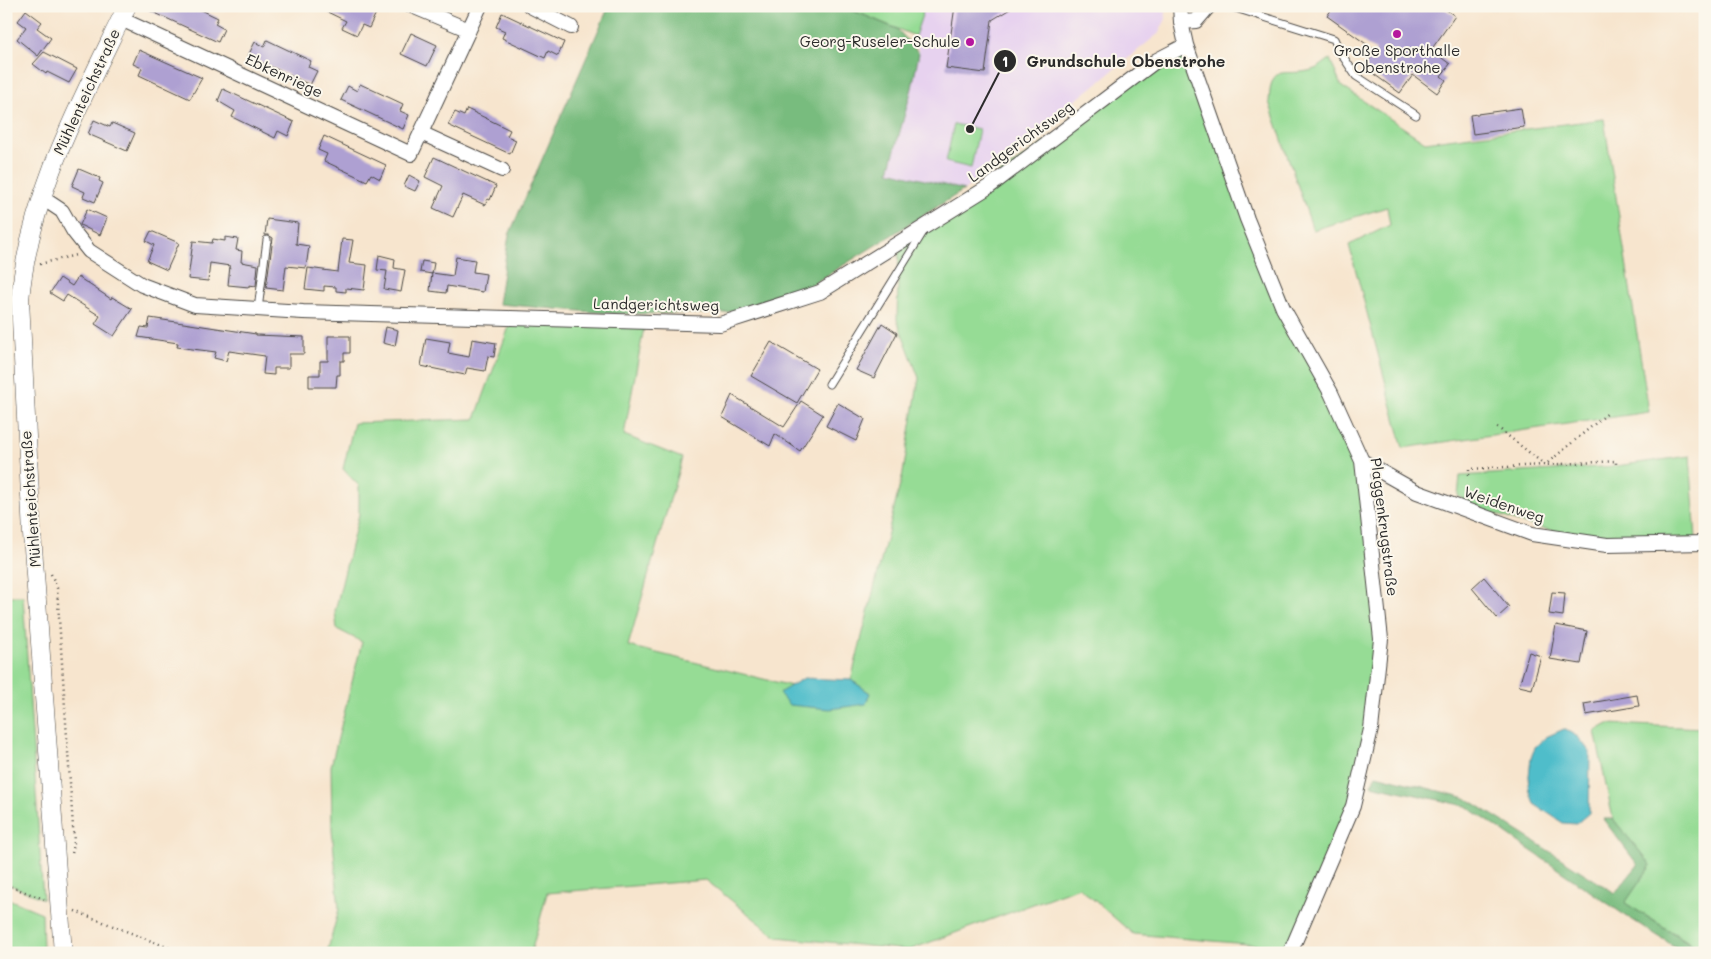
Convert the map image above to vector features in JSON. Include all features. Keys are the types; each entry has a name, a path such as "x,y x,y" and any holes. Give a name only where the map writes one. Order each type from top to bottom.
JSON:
{"street":[{"path":"412,6 469,30"},
{"name":"Ebkenriege","path":"124,13 411,154 480,6"},
{"path":"530,6 571,27"},
{"name":"Plaggenkrugstraße","path":"1180,6 1186,45 1247,219 1283,308 1330,393 1362,462 1381,640 1371,729 1353,806 1290,953"},
{"path":"1181,22 1196,21 1208,6"},
{"name":"Mühlenteichstraße","path":"63,953 30,494 20,300 22,271 41,197 70,126 124,13"},
{"name":"Landgerichtsweg","path":"41,197 62,211 74,232 89,251 142,285 195,305 303,312 720,324 820,292 990,186 1157,60 1186,45"},
{"path":"421,133 502,170"},
{"name":"Weidenweg","path":"1362,462 1417,492 1532,534 1607,545 1705,544"}],"lane":[{"path":"1229,6 1253,9 1334,39 1356,76 1416,115"},
{"path":"829,384 928,225"},
{"path":"258,309 267,240"}],"path":[{"path":"22,271 32,266 89,251"},
{"path":"1545,465 1608,412"},
{"path":"1497,427 1545,465"},
{"path":"1469,474 1469,469 1616,461 1616,466"},
{"path":"48,567 57,588 74,842 72,860"},
{"path":"6,885 58,904"},
{"path":"74,919 74,910 182,953"}],"shaded area":[{"path":"842,6 1165,6 1166,19 1158,34 964,190 889,171 912,88 919,54 915,36"}],"green space":[{"path":"609,6 842,6 897,29 919,53 912,88 889,171 964,190 810,286 725,313 615,314 498,304 509,235"},
{"path":"842,6 925,6 915,36"},
{"path":"1186,45 1247,219 1362,461 1381,639 1363,769 1292,948 1133,934 1079,887 909,950 777,937 706,880 547,893 531,953 327,953 339,909 332,830 331,766 362,642 337,629 335,611 359,514 359,486 343,469 354,423 475,419 510,324 645,322 624,435 682,458 628,646 792,686 870,693 851,680 903,473 919,378 897,320 899,243"},
{"path":"1330,59 1341,86 1425,142 1604,119 1649,412 1403,448 1349,245 1390,225 1387,207 1313,230 1269,102 1270,89 1276,76 1281,73 1312,70"},
{"path":"954,124 979,129 971,168 946,162"},
{"path":"1690,456 1696,539 1600,537 1554,531 1494,514 1458,496 1460,476 1616,466"},
{"path":"6,596 23,596 43,899 6,883"},
{"path":"1608,724 1705,728 1705,952 1625,903 1651,865 1613,819 1595,731"},
{"path":"1376,775 1466,798 1615,893 1638,865 1603,819 1613,819 1651,865 1625,903 1705,953 1685,953 1623,914 1466,806 1371,785"},
{"path":"6,898 42,913 43,953 6,953"}],"water":[{"path":"804,678 851,680 870,693 866,704 830,709 789,705 779,693"},
{"path":"1564,729 1578,737 1590,752 1589,813 1576,824 1563,823 1534,804 1528,785 1531,758 1535,747 1546,737"}],"building":[{"path":"140,6 193,6 218,18 215,24 224,29 218,42"},
{"path":"315,6 361,6 376,13 369,28 362,25 357,35 342,28 346,21"},
{"name":"Georg-Ruseler-Schule","path":"955,6 1015,6 992,20 985,73 946,68"},
{"name":"Große Sporthalle Obenstrohe","path":"1334,6 1441,6 1455,16 1431,50 1450,64 1441,76 1446,80 1437,93 1413,75 1400,93 1364,67 1376,51 1327,16"},
{"path":"26,10 42,22 37,28 51,38 38,56 17,39 26,27 18,21"},
{"path":"502,13 564,42 558,56 548,51 545,58 502,38 505,31 496,27"},
{"path":"411,33 437,45 427,66 401,54"},
{"path":"267,40 311,61 308,67 317,71 310,85 248,56 255,42 264,47"},
{"path":"139,50 202,78 190,99 139,75 142,68 133,64"},
{"path":"44,52 77,69 69,83 47,72 46,74 33,64"},
{"path":"360,84 403,104 400,111 409,115 403,129 341,100 348,86 357,91"},
{"path":"223,89 294,122 288,136 278,131 275,138 232,117 235,111 218,101"},
{"path":"1521,108 1524,127 1473,134 1470,115"},
{"path":"467,109 510,130 507,136 516,140 510,154 448,125 455,112 464,116"},
{"path":"94,120 110,127 112,123 135,133 127,151 88,134"},
{"path":"324,136 386,165 380,179 371,174 367,181 324,161 327,154 318,150"},
{"path":"434,157 496,186 490,200 488,199 485,205 463,195 453,217 433,208 443,186 425,177"},
{"path":"79,169 100,178 99,181 103,183 95,202 83,197 85,192 72,186"},
{"path":"409,175 420,181 415,191 404,186"},
{"path":"87,209 107,218 100,235 80,225"},
{"path":"267,219 298,223 296,244 309,246 306,268 286,266 283,290 266,288 273,238 265,235"},
{"path":"151,231 179,243 167,270 147,261 154,245 146,241"},
{"path":"225,237 238,239 236,250 242,251 241,262 258,265 256,286 228,285 230,266 210,263 208,281 188,279 193,241 212,243 213,239 225,241"},
{"path":"342,239 353,240 349,263 367,265 364,290 346,288 346,292 336,291 336,287 324,286 324,291 305,289 308,268 338,272"},
{"path":"379,255 395,259 394,268 405,270 401,292 384,289 387,271 377,270"},
{"path":"456,257 475,260 473,272 486,274 483,292 447,286 446,293 430,291 432,273 453,276"},
{"path":"422,261 434,263 432,274 420,272"},
{"path":"78,277 111,299 112,297 132,309 114,336 95,324 100,316 67,295 63,301 50,293 60,278 72,286"},
{"path":"150,318 256,335 304,337 304,354 289,354 289,368 274,368 274,375 263,374 265,356 229,351 226,361 214,358 216,352 177,347 178,343 138,337 141,327 148,328"},
{"path":"882,323 897,333 874,378 856,370"},
{"path":"386,327 398,330 395,346 383,343"},
{"path":"328,336 350,336 350,353 344,353 344,361 340,361 340,375 337,375 336,387 309,387 309,375 320,375 320,361 328,361"},
{"path":"426,338 450,342 448,353 469,357 472,339 496,343 494,357 488,356 485,371 467,368 465,375 421,366"},
{"path":"771,342 817,369 797,403 751,376"},
{"path":"732,395 784,427 801,401 823,415 800,451 775,434 770,446 722,417"},
{"path":"838,403 865,419 856,441 826,426"},
{"path":"1484,577 1509,607 1497,618 1472,588"},
{"path":"1552,592 1565,593 1563,616 1549,614"},
{"path":"1556,625 1587,631 1581,664 1550,659"},
{"path":"1529,652 1541,656 1532,689 1519,686"},
{"path":"1637,695 1639,706 1586,715 1584,704"}],"place":[{"name":"Große Sporthalle Obenstrohe","path":"1397,34"},
{"name":"Georg-Ruseler-Schule","path":"970,42"},
{"name":"Grundschule Obenstrohe","path":"970,129"}]}
